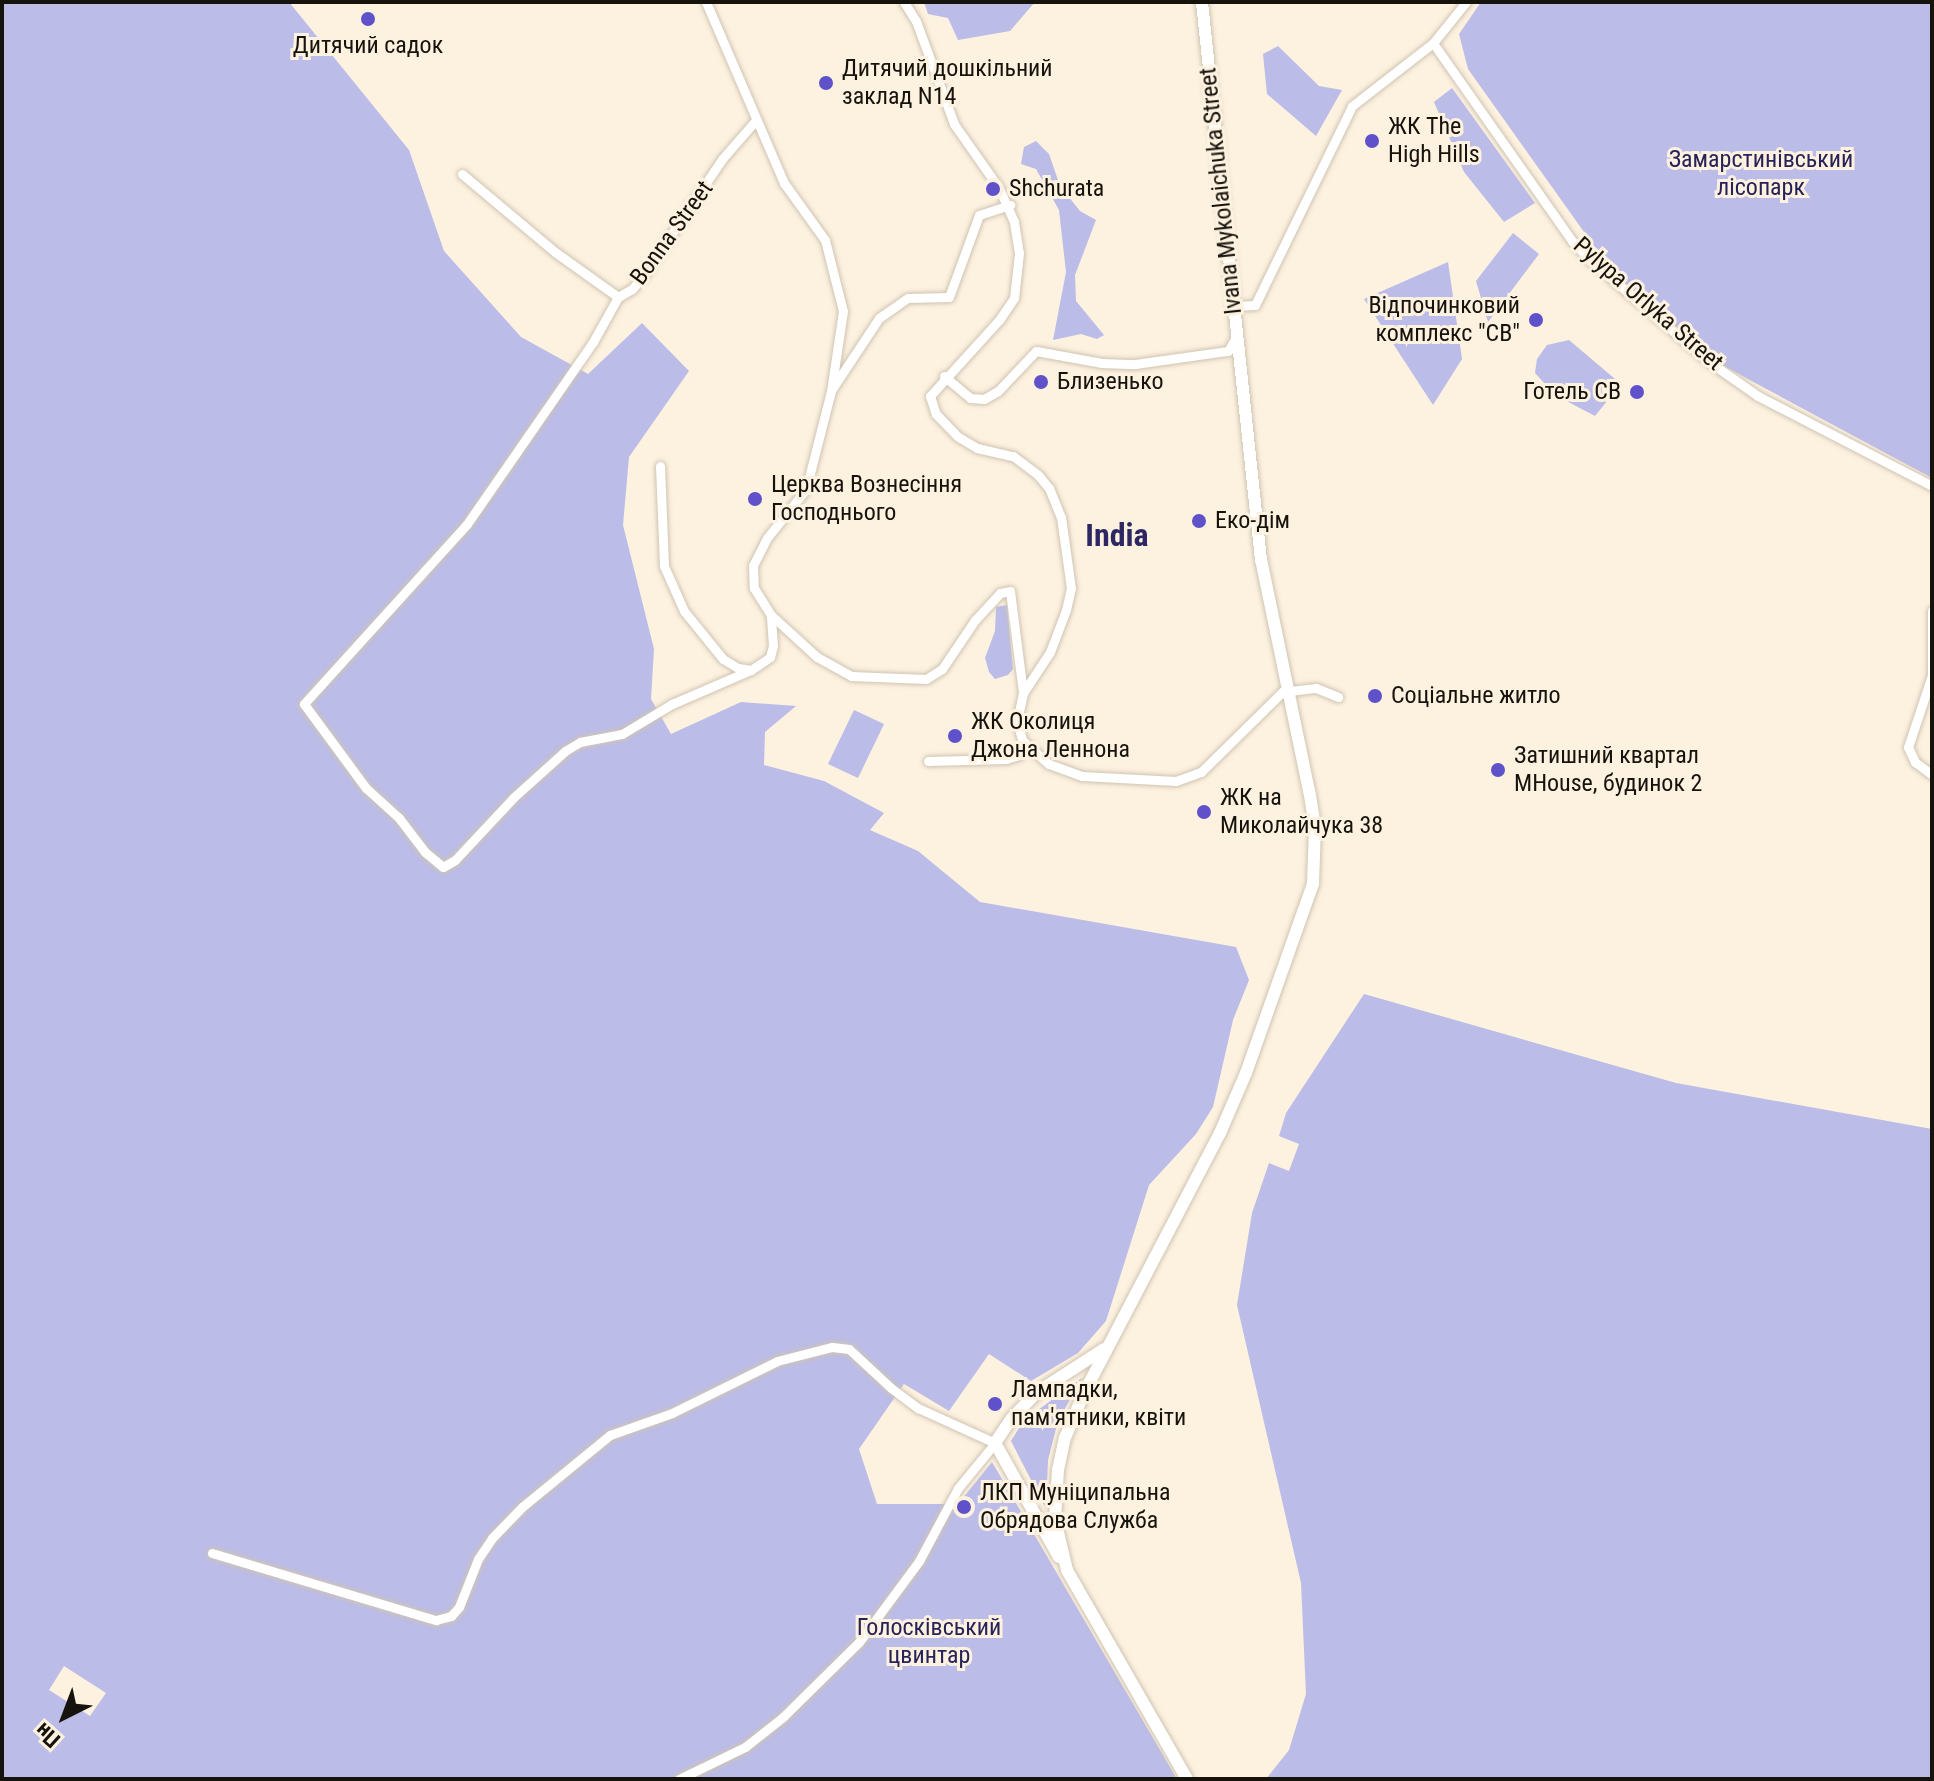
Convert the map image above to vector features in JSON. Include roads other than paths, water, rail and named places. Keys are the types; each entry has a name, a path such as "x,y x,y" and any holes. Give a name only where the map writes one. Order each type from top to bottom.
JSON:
{"street":[{"path":"706,2 788,190 825,240 836,273 843,311 831,391 806,489 767,538 753,565 754,588 771,615 817,657 851,676 926,679 942,669 975,620 1000,593 1010,591 1023,693 1017,721 1022,740 1049,764 1082,776 1176,781 1201,772 1270,702 1290,690 1316,688 1338,697"},
{"path":"904,2 916,21 954,124 1010,205 1019,253 1014,298 999,320 944,376 930,396 930,403 945,425 970,445 1013,456 1024,463 1049,488 1061,517 1071,588 1050,652 1023,693"},
{"name":"Ivana Mykolaichuka Street","path":"944,376 970,398 984,399 998,391 1036,351 1102,363 1135,364 1219,353 1233,347 1235,306 1202,2"},
{"path":"1235,306 1255,305 1352,106 1433,43 1466,2"},
{"name":"Pylypa Orlyka Street","path":"1433,43 1572,241 1590,260 1708,361 1758,396 1932,486"},
{"name":"Bonna Street","path":"462,174 555,252 618,297 632,289 644,275 723,158 756,120"},
{"path":"831,391 879,318 908,298 949,297 979,215 1010,205"},
{"path":"618,297 593,342 467,524 304,704 366,788 399,818 425,852 443,867 455,860 514,797 565,751 580,742 622,734 672,704 751,670 770,657 773,646 771,615"},
{"path":"1067,1570 1055,1520 1058,1470 1065,1438 1104,1349 1220,1133 1307,907 1313,884 1315,827 1290,690 1261,560 1235,339"},
{"path":"660,466 664,566 684,611 723,659 738,668 751,670"},
{"path":"1932,611 1932,674 1908,747 1915,762 1932,775"},
{"path":"928,761 1006,759 1015,757 1028,747"},
{"path":"212,1553 436,1620 451,1616 459,1607 478,1559 492,1538 522,1507 599,1442 634,1425 672,1413 761,1367 832,1347 849,1349 918,1408 995,1443 1187,1779"},
{"path":"679,1779 727,1757 769,1728 859,1642 919,1561 958,1488 1012,1418 1036,1393 1104,1349"}],"place":[{"name":"Дитячий садок","path":"368,19"},
{"name":"Дитячий дошкільний заклад N14","path":"826,83"},
{"name":"ЖК The High Hills","path":"1372,141"},
{"name":"Shchurata","path":"993,189"},
{"name":"Відпочинковий комплекс \"СВ\"","path":"1536,320"},
{"name":"Близенько","path":"1041,382"},
{"name":"Готель СВ","path":"1637,392"},
{"name":"Церква Вознесіння Господнього","path":"755,499"},
{"name":"Еко-дім","path":"1199,521"},
{"name":"Соціальне житло","path":"1375,696"},
{"name":"ЖК Околиця Джона Леннона","path":"955,736"},
{"name":"Затишний квартал MHouse, будинок 2","path":"1498,770"},
{"name":"ЖК на Миколайчука 38","path":"1204,812"},
{"name":"Лампадки, пам'ятники, квіти","path":"995,1404"},
{"name":"ЛКП Муніципальна Обрядова Служба","path":"964,1507"}],"district":[{"name":"India","path":"1117,535"}],"park label":[{"name":"Замарстинівський лісопарк","path":"1761,174"},
{"name":"Голосківський цвинтар","path":"929,1642"}]}
